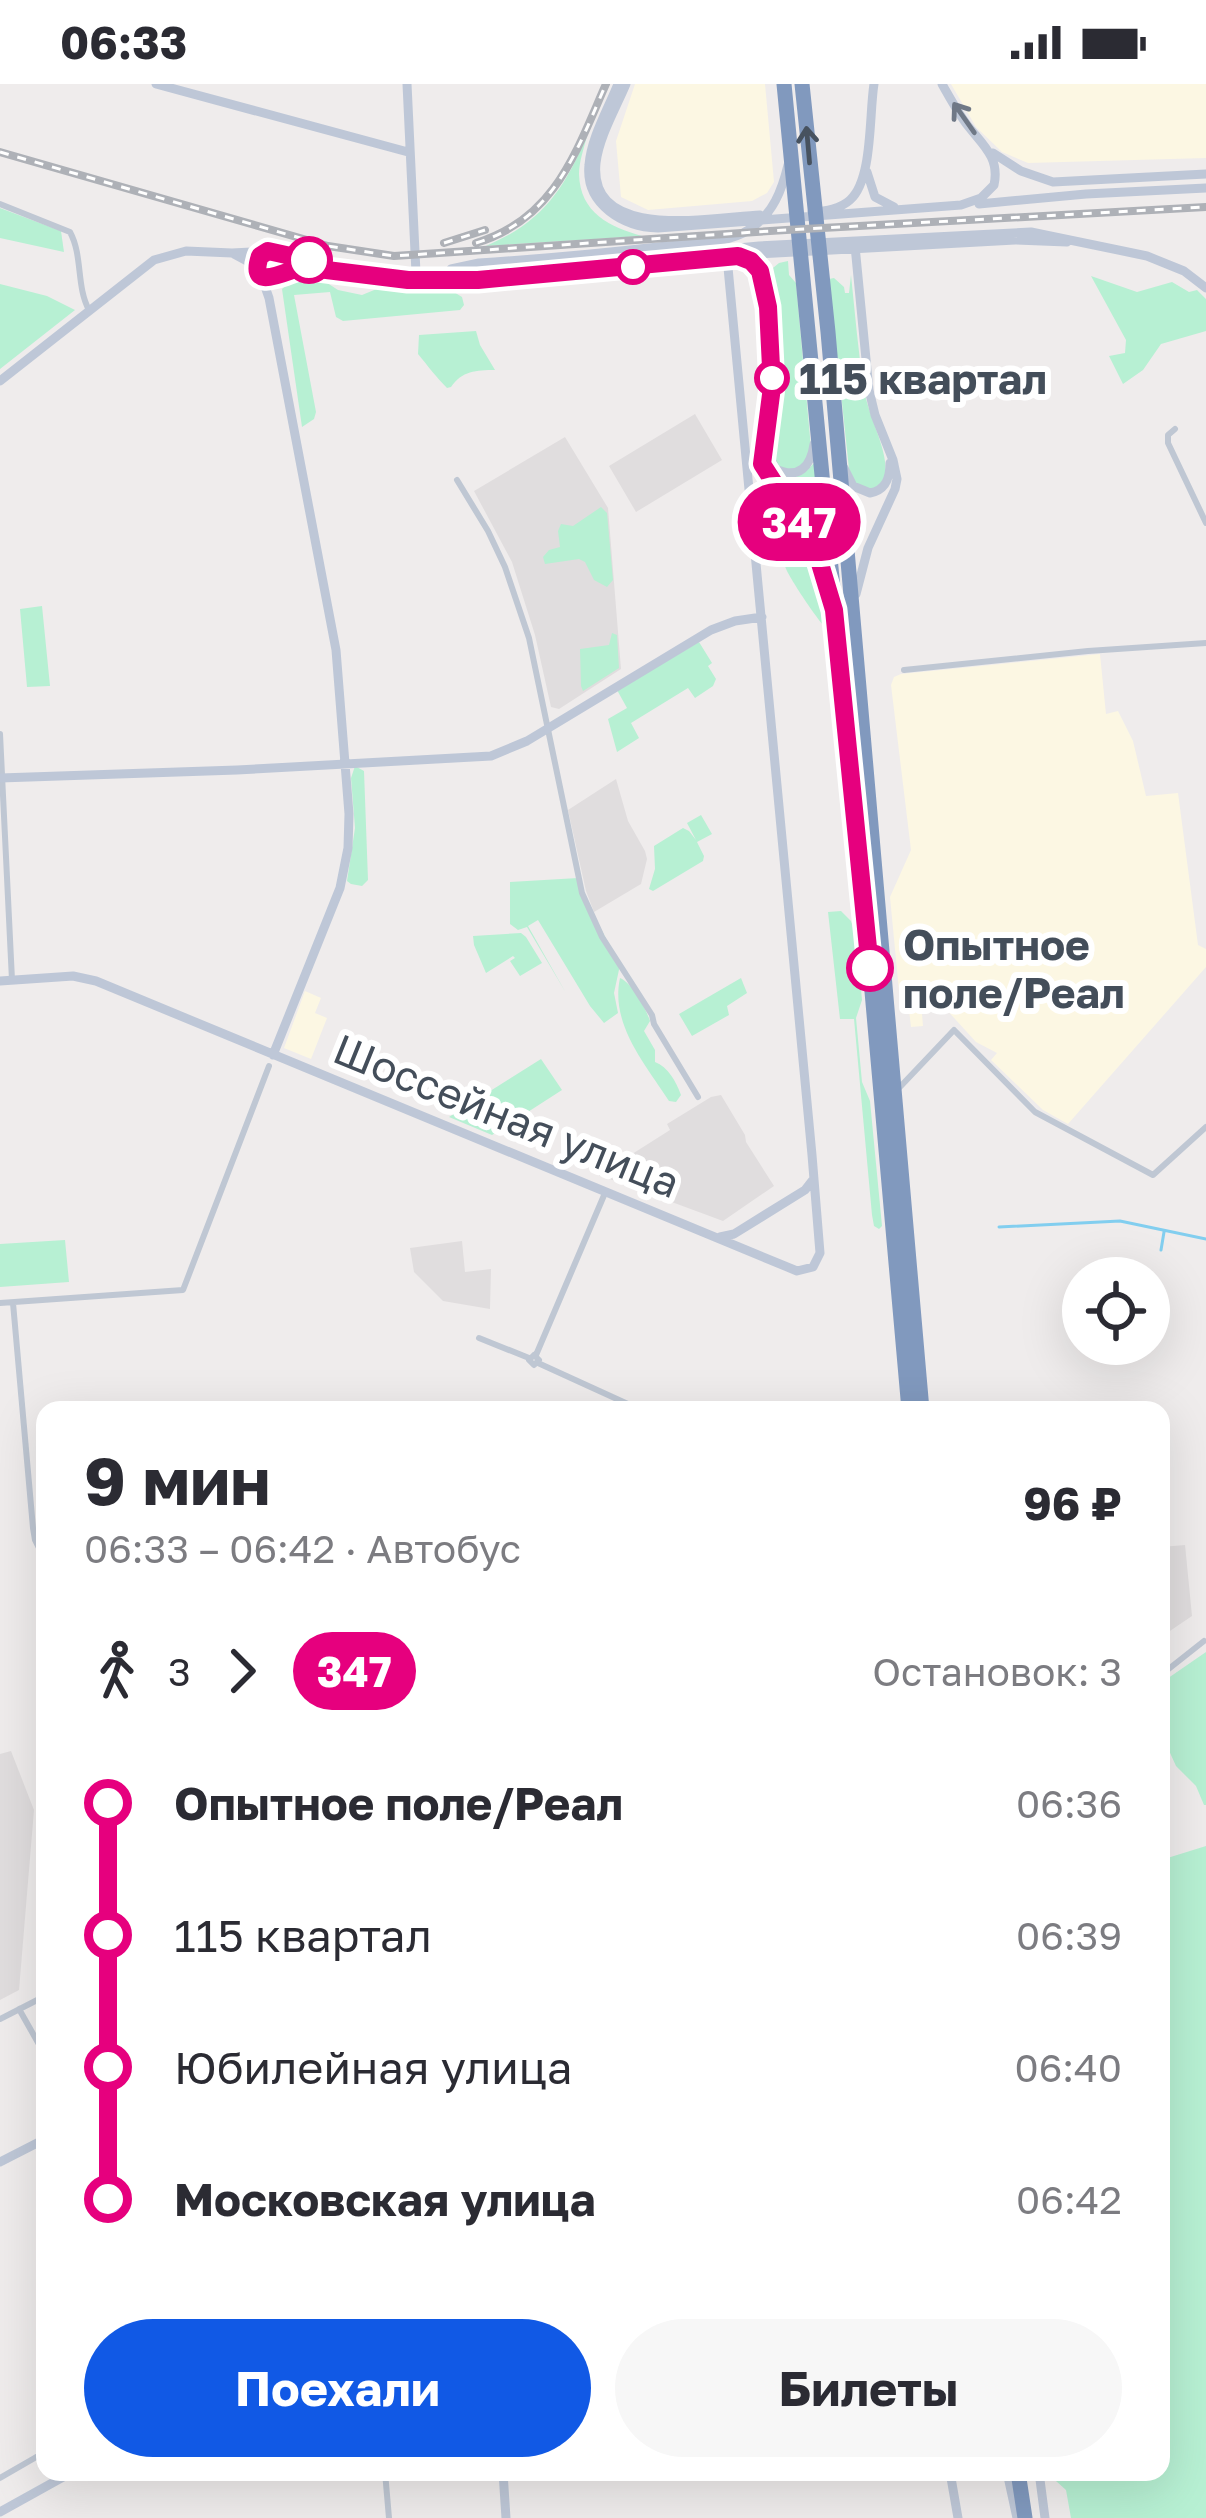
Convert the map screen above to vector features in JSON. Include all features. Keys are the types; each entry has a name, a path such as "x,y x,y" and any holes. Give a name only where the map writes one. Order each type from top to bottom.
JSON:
{"highway":[{"path":"784,84 914,1401"},
{"path":"802,84 896,1102 915,1401"},
{"path":"1019,2481 1021,2518"},
{"path":"1030,2481 1036,2518"}],"main road":[{"path":"156,84 408,152"},
{"path":"407,84 416,273"},
{"path":"622,84 599,150 596,175 608,201 634,218 833,209 855,196 866,166"},
{"path":"622,84 592,148 589,175 604,207 632,225 680,227 1206,188"},
{"path":"942,84 963,120 989,149 1021,171 1053,182 1206,174"},
{"path":"873,86 866,166 869,186 884,204 905,209"},
{"path":"409,122 413,208"},
{"path":"961,205 980,199 994,184 997,172 989,149"},
{"path":"434,273 479,263 705,242 743,233 765,215 780,193 790,154"},
{"path":"232,253 270,279 302,267 408,280 478,280 733,257 759,250 784,253 855,244 882,248 1046,233 1167,263 1206,288"},
{"path":"0,381 154,260 186,251 279,253 434,273 999,237"},
{"path":"853,636 863,563 897,478 869,390 855,244"},
{"path":"856,272 882,248"},
{"path":"828,250 856,272"},
{"path":"265,252 258,259 260,273 269,298 336,650 349,848 330,920 271,1061"},
{"path":"269,298 284,262 279,253"},
{"path":"762,280 769,264 784,253"},
{"path":"733,257 756,266 768,307 772,372 762,464 815,547 834,610"},
{"path":"733,257 814,1179 810,1191"},
{"path":"765,440 776,470 800,472 813,452 816,415"},
{"path":"837,445 848,480 870,493 884,486 890,474 887,446"},
{"path":"1,778 491,756 548,728 711,630 762,616"},
{"name":"Шоссейная улица","path":"0,981 73,976 96,981 271,1061 797,1271 813,1267 820,1253 810,1191 728,1236 715,1237"},
{"path":"743,1228 747,1251"},
{"path":"0,2162 36,2144"},
{"path":"0,2512 56,2481"},
{"path":"504,2481 506,2518"},
{"path":"952,2481 958,2518"},
{"path":"1010,2481 1021,2518"},
{"path":"1040,2481 1046,2518"}],"street":[{"path":"0,204 70,232 89,310"},
{"path":"1174,429 1168,443 1206,523"},
{"path":"457,480 505,567 529,638 582,892 602,937 698,1097"},
{"path":"904,670 1206,643"},
{"path":"0,734 13,980"},
{"path":"896,1102 902,1084 954,1030 1035,1112 1153,1175 1206,1127"},
{"path":"941,1043 964,1038"},
{"path":"890,1041 899,1063 908,1069 918,1067"},
{"path":"0,1303 183,1289 271,1061"},
{"path":"534,1359 605,1191"},
{"path":"13,1302 36,1542"},
{"path":"479,1338 622,1401"},
{"path":"1170,1668 1205,1642 1203,1631"},
{"path":"0,2019 36,2001"},
{"path":"20,2009 36,2038"},
{"path":"0,2478 36,2457"},
{"path":"386,2481 389,2518"}],"shaded area":[{"path":"635,84 765,84 774,182 767,193 752,201 648,210 621,197 616,141"},
{"path":"951,84 1206,84 1206,158 1028,163 1002,152 976,127"},
{"path":"695,414 722,460 636,512 609,466"},
{"path":"565,437 608,508 621,669 559,709 551,707 512,562 474,491"},
{"path":"1100,654 1106,714 1118,711 1133,741 1146,796 1178,793 1198,945 1206,949 1206,967 1068,1124 1043,1110 991,1060 997,1053 976,1042 935,997 921,1002 923,1026 911,1027 899,991 890,897 911,850 891,685 901,674"},
{"path":"616,779 628,821 647,859 641,884 594,912 568,810"},
{"path":"305,991 321,998 315,1013 327,1018 311,1059 284,1048"},
{"path":"721,1095 774,1186 723,1221 599,1175 670,1130 667,1124"},
{"path":"462,1241 465,1272 491,1269 490,1309 443,1301 414,1272 410,1248"},
{"path":"1185,1545 1192,1616 1170,1631 1170,1546"},
{"path":"11,1751 34,1810 19,1990 0,2000 0,1754"}],"green space":[{"path":"587,136 579,174 585,199 608,223 642,236 486,246 522,226 548,203"},
{"path":"0,208 61,231 64,252 0,238"},
{"path":"788,261 789,275 796,283 811,448 805,464 794,471 778,467 770,455 779,387 768,272"},
{"path":"304,275 362,295 379,288 449,289 462,297 464,305 460,310 343,321 336,317 330,292 294,295 316,412 302,427 282,289"},
{"path":"851,275 864,389 886,469 885,480 872,490 856,485 849,469 829,279 834,278 849,293"},
{"path":"1091,276 1137,292 1172,282 1189,292 1197,290 1206,299 1206,331 1161,344 1143,370 1123,384 1109,356 1125,353 1126,340"},
{"path":"0,284 47,296 75,310 0,369"},
{"path":"476,331 495,370 470,372 447,388 418,354 419,335"},
{"path":"813,464 822,551 770,470 793,477"},
{"path":"601,507 607,513 613,580 607,587 594,580 579,559 545,564 543,557 560,547 561,524 573,526"},
{"path":"787,508 817,566 828,630 785,566"},
{"path":"42,606 50,686 27,687 20,609"},
{"path":"612,633 617,635 619,668 583,691 580,649 609,645"},
{"path":"699,642 712,663 708,666 716,679 713,686 695,698 688,688 631,723 639,738 617,752 608,719 627,708 617,690"},
{"path":"355,766 364,771 368,880 362,886 347,881 355,828 351,778"},
{"path":"701,815 712,834 697,842 703,861 653,891 649,889 655,869 654,846 683,828 696,840 687,823"},
{"path":"578,878 620,965 614,993 618,1013 604,1023 538,920 528,926 566,993 527,927 518,930 510,924 510,882"},
{"path":"841,911 851,921 856,937 862,1000 856,1018 862,1082 870,1101 879,1229 872,1215 854,1019 840,1019 828,912"},
{"path":"521,933 542,963 520,976 510,961 513,956 486,973 473,936"},
{"path":"620,978 645,1009 650,1021 644,1031 655,1050 655,1062 668,1071 679,1090 676,1102 669,1101 632,1043 620,1011"},
{"path":"741,978 747,993 727,1006 729,1015 692,1036 679,1014"},
{"path":"541,1059 562,1090 492,1135 449,1117"},
{"path":"65,1240 69,1282 0,1287 0,1244"},
{"path":"1206,1652 1206,1805 1170,1753 1170,1677"},
{"path":"1206,1846 1206,2518 1071,2518 1066,2490 1056,2481 1170,2481 1170,1857"}],"waterway":[{"path":"999,1227 1120,1221 1206,1239"},
{"path":"1161,1250 1164,1232"}],"railway":[{"path":"476,243 503,232 544,200 573,158 606,84"},
{"path":"0,152 328,246 394,256 1206,207"},
{"path":"444,243 485,230"}],"bus line":[{"name":"347","path":"309,260 268,251 256,265 267,278 302,267 390,279 478,280 738,256 760,271 772,372 762,464 815,547 834,610 870,968"}],"place":[{"name":"115 квартал","path":"772,378"},
{"name":"Опытное поле/Реал","path":"870,968"}]}
